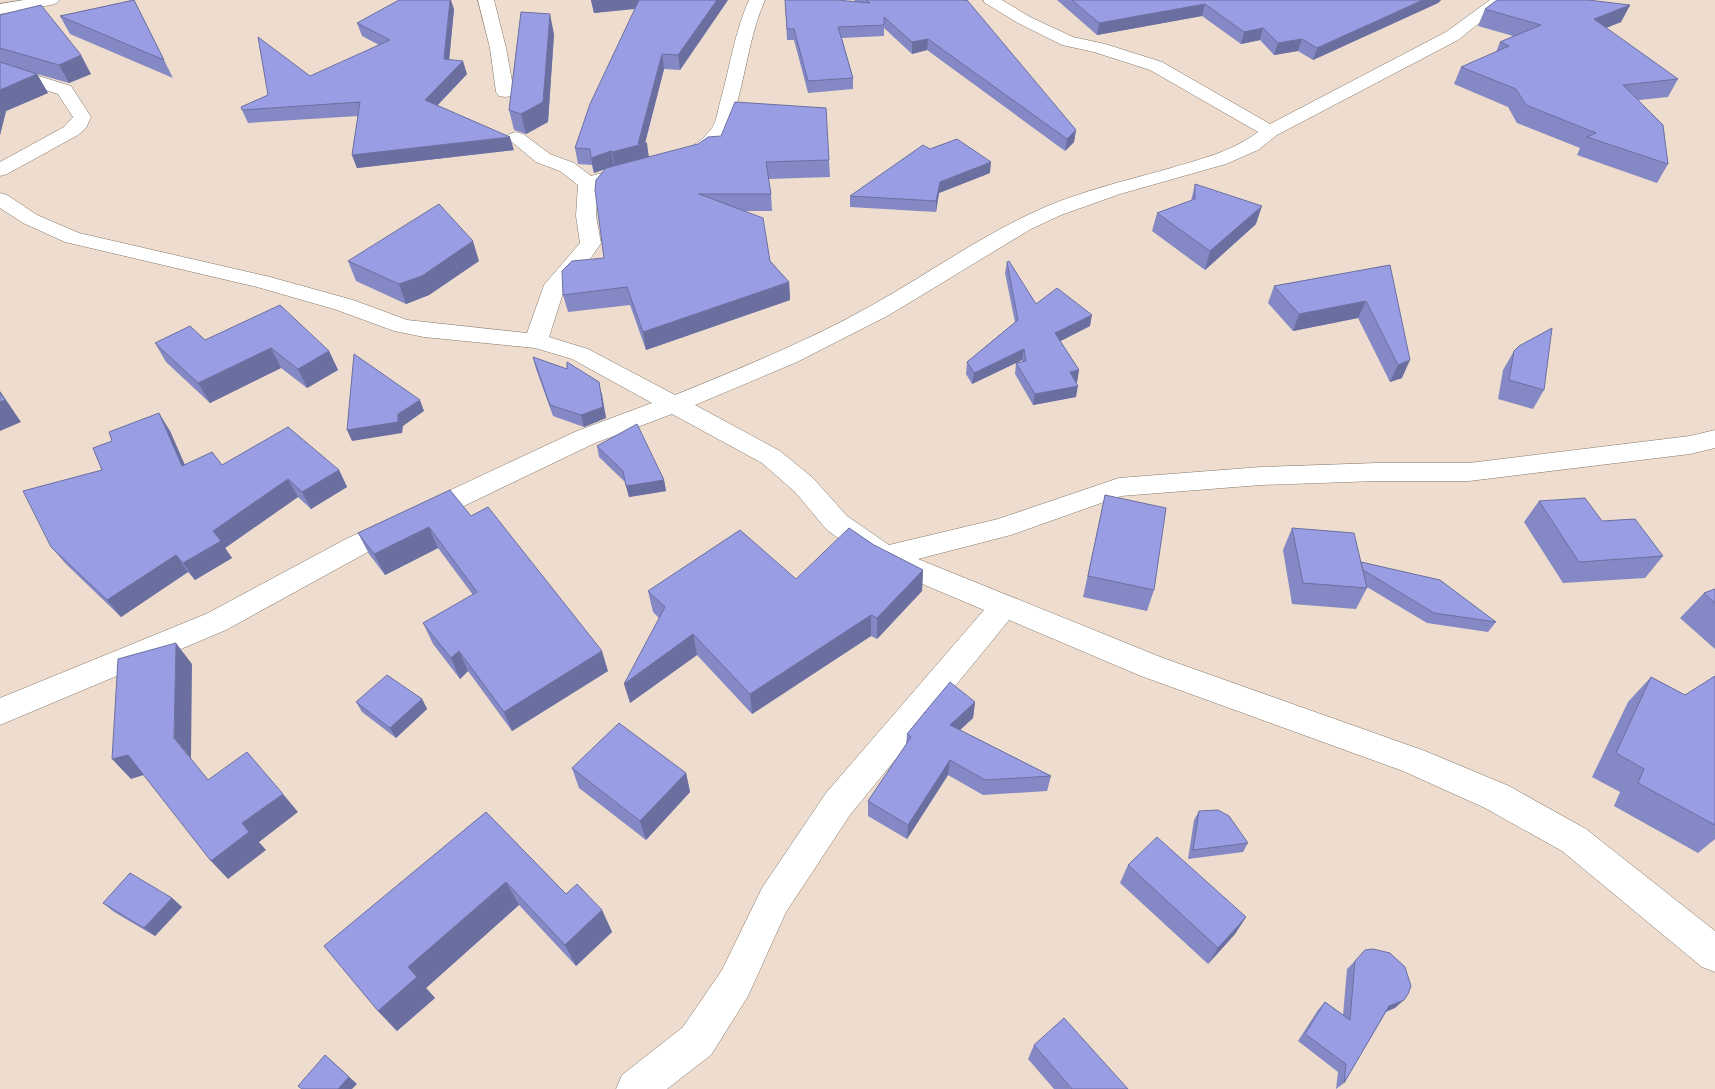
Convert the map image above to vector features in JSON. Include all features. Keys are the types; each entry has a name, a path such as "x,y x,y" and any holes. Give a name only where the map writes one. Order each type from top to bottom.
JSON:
{"street":[{"path":"0,8 51,0"},
{"path":"486,0 498,48 505,92"},
{"path":"670,161 692,155 710,142 722,128 747,22 757,0"},
{"path":"991,0 1017,16 1068,41 1099,48 1156,66 1199,92 1270,130"},
{"path":"0,712 216,622 356,546 586,437 673,405 789,357 881,310 1024,225 1054,211 1114,190 1219,160 1250,146 1270,130 1452,36 1500,0"},
{"path":"0,69 65,90 82,118 79,124 71,131 0,170"},
{"path":"516,138 543,158 567,167 588,183"},
{"path":"588,183 646,167"},
{"path":"536,341 555,285 576,263 591,243 586,216 588,183"},
{"path":"0,199 30,218 72,238 262,282 345,305 402,326 424,330 536,341 556,345 580,354 771,458 804,485 837,523 885,557 1152,666 1414,761 1497,797 1574,840 1715,954"},
{"path":"885,557 1001,528 1119,487 1280,476 1377,472 1469,472 1690,445 1715,439"},
{"path":"636,1089 698,1041 735,982 774,900 838,804 1005,605"}],"building":[{"path":"134,0 164,60 60,16"},
{"path":"399,0 450,0 444,59 463,61 425,100 510,137 352,155 360,102 242,110 241,107 268,95 258,37 310,76 390,40 357,23"},
{"path":"639,0 717,0 678,55 662,54 638,144 647,143 611,151 591,158 590,149 575,148 590,104"},
{"path":"785,0 837,0 870,3 866,0 967,0 1076,130 1067,139 928,39 912,42 884,17 884,25 838,27 853,78 808,81 794,29 787,29"},
{"path":"1072,0 1423,0 1317,48 1302,39 1278,43 1263,28 1244,32 1205,4 1099,23"},
{"path":"1497,0 1588,0 1630,5 1594,19 1678,79 1623,85 1663,125 1668,164 1587,137 1596,133 1526,105 1516,89 1461,67 1509,46 1500,42 1541,25 1485,9"},
{"path":"41,5 81,55 59,65 0,48 0,15"},
{"path":"521,12 550,14 543,102 521,114 509,110"},
{"path":"0,62 37,74 0,90"},
{"path":"735,102 826,108 829,160 766,162 771,194 699,194 763,218 770,261 789,282 643,332 627,287 563,295 562,271 572,261 604,258 595,190 596,180 606,168 698,144 708,137 721,136"},
{"path":"957,139 991,162 940,182 936,201 850,196 923,145 930,149"},
{"path":"1195,184 1262,206 1210,251 1157,213 1195,199"},
{"path":"439,204 473,241 422,276 399,284 348,261"},
{"path":"1009,261 1036,304 1057,288 1092,315 1055,333 1079,370 1070,372 1078,386 1035,394 1016,363 1026,361 1024,349 974,373 967,362 1018,320 1007,262"},
{"path":"1390,265 1410,360 1398,365 1366,301 1299,314 1274,286"},
{"path":"280,305 329,351 298,369 271,348 198,383 155,343 190,326 205,340"},
{"path":"1552,328 1544,390 1509,380 1514,351 1519,346"},
{"path":"354,354 420,400 398,414 398,422 347,430"},
{"path":"533,357 567,369 567,362 599,382 603,407 581,415 550,405"},
{"path":"0,393 5,400 0,402"},
{"path":"159,413 182,466 212,452 222,465 288,427 339,470 302,492 288,479 213,531 221,541 183,563 176,555 107,600 51,547 23,491 102,470 93,448 112,441 109,432"},
{"path":"637,424 664,480 626,486 623,471 597,446"},
{"path":"450,490 471,516 488,507 602,651 504,712 459,651 451,658 423,623 477,592 429,527 374,554 358,533"},
{"path":"1105,495 1166,508 1154,590 1088,576"},
{"path":"1585,498 1602,521 1635,519 1663,556 1579,562 1539,501"},
{"path":"849,528 874,545 923,570 877,618 871,615 750,694 693,634 624,684 665,607 648,591 740,530 796,579"},
{"path":"1292,528 1354,533 1367,588 1303,583"},
{"path":"1361,562 1440,580 1496,622 1434,613 1363,570"},
{"path":"1715,589 1715,603 1704,593"},
{"path":"176,643 174,738 208,780 247,752 283,794 242,823 249,832 211,861 128,755 112,759 118,659"},
{"path":"387,675 422,699 390,728 356,702"},
{"path":"1715,676 1715,825 1638,783 1644,769 1616,753 1651,677 1685,695"},
{"path":"950,682 975,702 950,725 1051,776 985,780 950,760 908,825 868,801 911,737 907,734"},
{"path":"619,723 686,773 640,821 572,768"},
{"path":"1218,810 1229,816 1248,843 1193,850 1199,811"},
{"path":"486,812 566,894 577,884 602,910 565,945 506,882 408,967 417,977 378,1011 324,946"},
{"path":"1157,837 1246,917 1218,948 1128,865"},
{"path":"130,873 172,898 144,928 103,903"},
{"path":"1373,949 1390,953 1405,967 1411,986 1404,1000 1389,1006 1344,1083 1346,1064 1305,1034 1325,1002 1350,1020 1355,961 1365,950"},
{"path":"1064,1018 1128,1089 1072,1089 1034,1045"},
{"path":"325,1055 349,1077 338,1089 302,1089 298,1086"}]}
